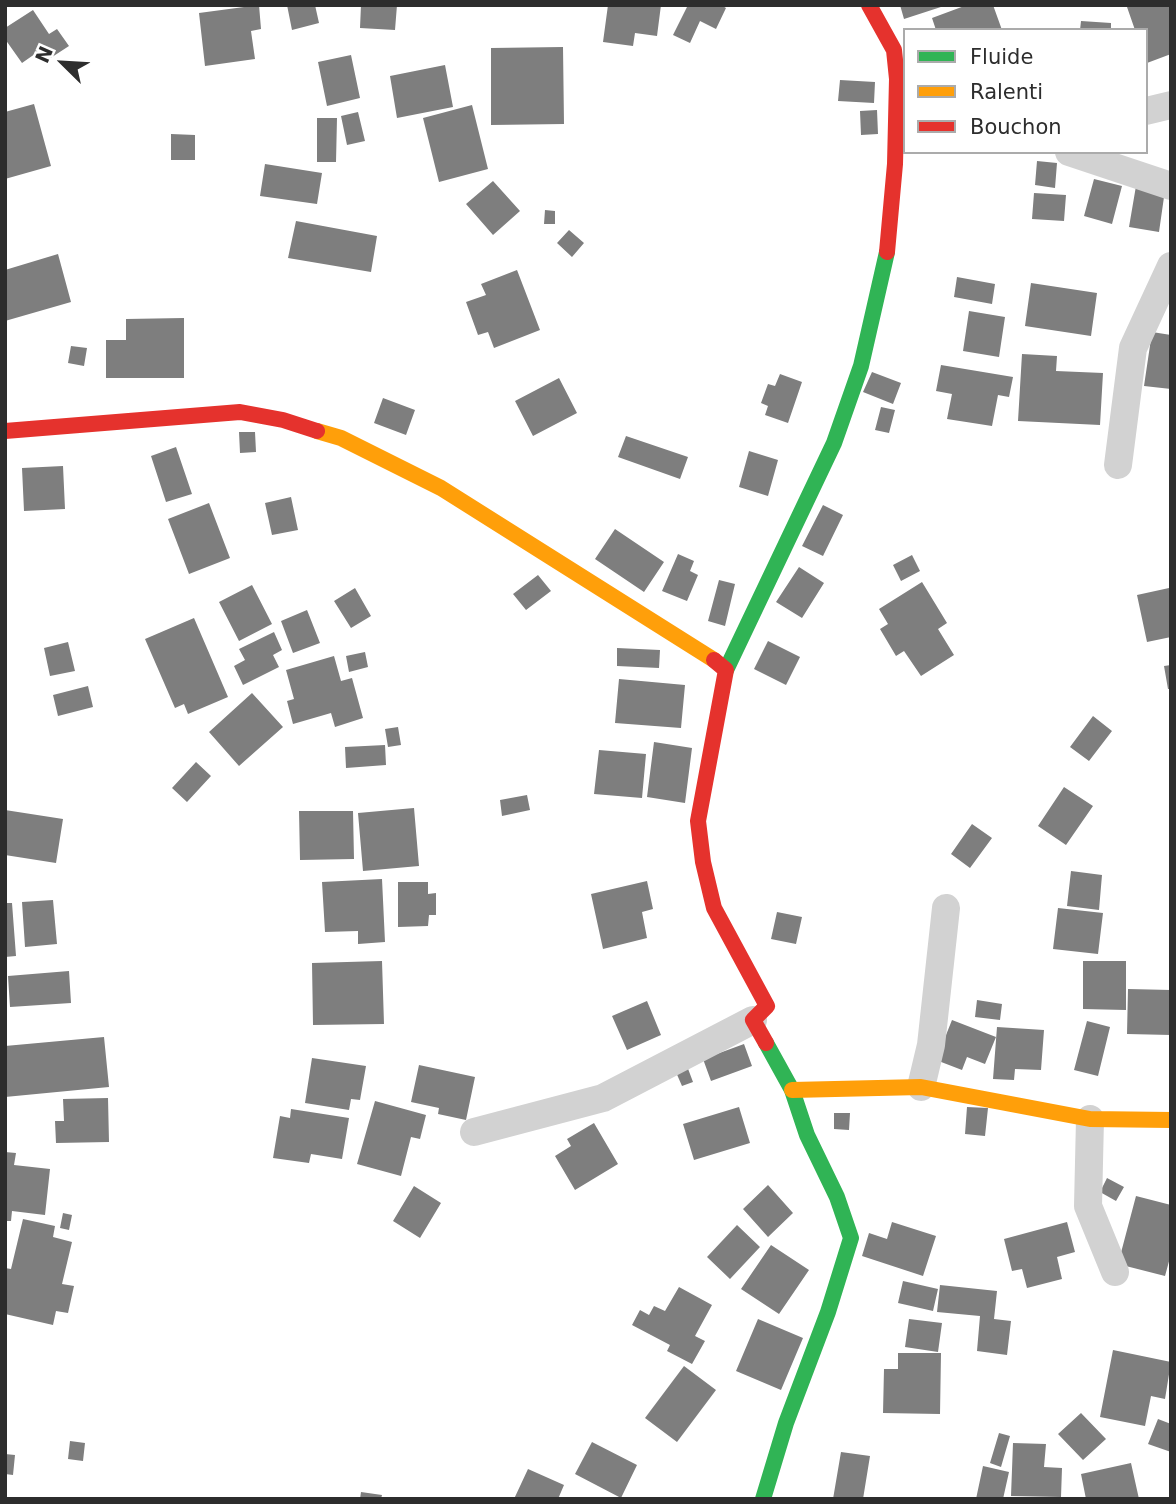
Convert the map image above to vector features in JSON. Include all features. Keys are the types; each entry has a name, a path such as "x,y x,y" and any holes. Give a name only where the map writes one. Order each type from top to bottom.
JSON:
{"street":[{"path":"474,1132 603,1098 753,1020 767,1006 714,908 703,862 698,821 726,670 834,443 861,366 888,248 901,81 894,50 869,5"},
{"path":"1148,111 1171,105"},
{"path":"1075,154 1171,186"},
{"path":"1118,465 1133,348 1171,266"},
{"path":"5,432 240,412 283,419 341,438 441,488 705,653 726,670"},
{"path":"921,1087 931,1045 946,908"},
{"path":"753,1020 792,1090 807,1135 837,1197 851,1238 828,1312 786,1423 763,1499"},
{"path":"792,1090 921,1087 1090,1119 1171,1121"},
{"path":"1090,1119 1088,1206 1115,1272"}],"building":[{"path":"259,5 261,29 251,31 255,59 205,66 199,13"},
{"path":"287,5 315,5 319,23 292,30"},
{"path":"361,5 397,5 395,30 360,28"},
{"path":"608,5 661,5 657,36 635,33 633,46 603,42"},
{"path":"688,5 721,5 726,8 716,29 700,21 690,43 673,35"},
{"path":"900,5 944,5 944,6 904,19"},
{"path":"967,5 993,5 1001,28 935,28 932,18"},
{"path":"1171,5 1171,54 1148,63 1148,28 1134,28 1127,7"},
{"path":"33,10 49,34 57,29 69,46 49,59 42,49 22,63 5,39 5,28"},
{"path":"1081,21 1111,23 1111,28 1080,28"},
{"path":"563,47 564,124 491,125 491,48"},
{"path":"351,55 360,98 327,106 318,62"},
{"path":"445,65 453,107 397,118 390,76"},
{"path":"840,80 875,82 874,103 838,101"},
{"path":"34,104 51,166 5,179 5,112"},
{"path":"472,105 488,169 439,182 423,118"},
{"path":"877,110 878,134 861,135 860,111"},
{"path":"358,112 365,141 347,145 341,116"},
{"path":"317,118 337,118 336,162 317,162"},
{"path":"171,134 195,135 195,160 171,160"},
{"path":"1037,161 1057,163 1055,188 1035,185"},
{"path":"265,164 322,173 317,204 260,196"},
{"path":"1094,179 1122,186 1112,224 1084,216"},
{"path":"493,181 520,211 493,235 466,204"},
{"path":"1136,186 1165,190 1159,232 1129,227"},
{"path":"1034,193 1066,195 1064,221 1032,219"},
{"path":"545,210 555,211 555,224 544,224"},
{"path":"296,221 377,236 371,272 288,258"},
{"path":"569,230 584,243 572,257 557,243"},
{"path":"58,254 71,302 5,321 5,270"},
{"path":"517,270 540,330 494,348 488,332 478,335 466,302 486,295 481,284"},
{"path":"957,277 995,284 992,304 954,297"},
{"path":"1031,283 1097,293 1091,336 1025,326"},
{"path":"969,311 1005,317 999,357 963,351"},
{"path":"184,318 184,378 106,378 106,340 126,340 126,319"},
{"path":"1152,332 1171,335 1171,389 1144,386"},
{"path":"71,346 87,348 84,366 68,363"},
{"path":"1022,354 1057,356 1056,371 1103,373 1100,425 1018,421"},
{"path":"941,365 1013,377 1009,397 998,395 992,426 947,419 952,394 936,391"},
{"path":"872,372 901,383 893,404 863,392"},
{"path":"780,374 802,382 788,423 765,415 768,406 761,403 768,384 775,386"},
{"path":"559,378 577,413 533,436 515,401"},
{"path":"383,398 415,410 406,435 374,423"},
{"path":"881,407 895,410 889,433 875,430"},
{"path":"239,432 255,432 256,452 240,453"},
{"path":"626,436 688,457 680,479 618,457"},
{"path":"176,447 192,494 166,502 151,456"},
{"path":"749,451 778,460 768,496 739,487"},
{"path":"63,466 65,509 24,511 22,468"},
{"path":"291,497 298,530 272,535 265,503"},
{"path":"209,503 230,558 189,574 168,519"},
{"path":"823,505 843,515 823,556 802,546"},
{"path":"615,529 664,562 644,592 595,559"},
{"path":"678,554 694,561 690,571 698,575 687,601 662,591"},
{"path":"912,555 920,571 901,581 893,565"},
{"path":"799,567 824,583 802,618 776,602"},
{"path":"538,575 551,591 526,610 513,594"},
{"path":"719,580 735,584 725,626 708,621"},
{"path":"922,582 947,623 938,629 954,655 921,676 904,651 896,656 880,629 888,624 879,609"},
{"path":"252,585 272,624 239,641 219,602"},
{"path":"355,588 371,616 351,628 334,601"},
{"path":"1169,588 1171,637 1147,642 1137,595"},
{"path":"307,610 320,643 293,653 281,621"},
{"path":"194,618 228,697 188,714 184,704 175,708 145,639"},
{"path":"274,632 282,650 273,655 279,667 243,685 234,666 245,660 239,649"},
{"path":"768,641 800,657 786,685 754,669"},
{"path":"68,642 75,671 50,676 44,648"},
{"path":"617,648 660,650 659,668 617,666"},
{"path":"365,652 368,667 349,672 346,656"},
{"path":"334,656 341,681 352,678 363,718 335,727 331,713 293,724 287,701 294,699 286,670"},
{"path":"1171,665 1171,689 1168,689 1164,666"},
{"path":"619,679 685,685 681,728 615,723"},
{"path":"88,686 93,707 58,716 53,695"},
{"path":"252,693 283,727 239,766 209,732"},
{"path":"1093,716 1112,731 1089,761 1070,747"},
{"path":"398,727 401,745 388,747 385,729"},
{"path":"654,742 692,748 685,803 647,797"},
{"path":"385,745 386,765 346,768 345,747"},
{"path":"599,750 646,754 642,798 594,794"},
{"path":"196,762 211,776 187,802 172,788"},
{"path":"1064,787 1093,806 1066,845 1038,826"},
{"path":"527,795 530,810 502,816 500,800"},
{"path":"414,808 419,866 363,871 358,813"},
{"path":"5,810 63,819 56,863 5,855"},
{"path":"299,811 353,811 354,859 300,860"},
{"path":"972,824 992,838 970,868 951,854"},
{"path":"1071,871 1102,875 1099,910 1067,906"},
{"path":"382,879 385,942 358,944 358,931 325,932 322,882"},
{"path":"647,881 653,909 642,912 647,938 603,949 591,894"},
{"path":"398,882 428,882 428,894 436,893 436,915 429,915 428,926 398,927"},
{"path":"53,900 57,944 25,947 22,902"},
{"path":"5,903 12,903 16,956 5,957"},
{"path":"1058,908 1103,913 1098,954 1053,949"},
{"path":"777,912 802,917 796,944 771,939"},
{"path":"382,961 384,1024 313,1025 312,963"},
{"path":"1083,961 1126,961 1126,1010 1083,1009"},
{"path":"69,971 71,1003 10,1007 8,976"},
{"path":"1128,989 1171,990 1171,1035 1127,1034"},
{"path":"977,1000 1002,1004 1000,1020 975,1017"},
{"path":"647,1001 661,1035 627,1050 612,1016"},
{"path":"952,1020 996,1037 985,1064 967,1057 962,1070 936,1060"},
{"path":"1087,1021 1110,1027 1098,1076 1074,1070"},
{"path":"997,1027 1044,1030 1041,1070 1015,1069 1014,1080 993,1079"},
{"path":"104,1037 109,1087 5,1097 5,1046"},
{"path":"744,1044 752,1066 711,1081 703,1059"},
{"path":"312,1058 366,1066 360,1100 351,1099 349,1110 305,1103"},
{"path":"419,1065 475,1077 466,1120 438,1114 439,1108 411,1102"},
{"path":"687,1066 693,1082 682,1086 675,1070"},
{"path":"108,1098 109,1142 56,1143 55,1121 64,1121 63,1099"},
{"path":"375,1101 426,1115 420,1139 411,1137 401,1176 357,1164"},
{"path":"739,1107 750,1143 694,1160 683,1124"},
{"path":"967,1107 988,1108 985,1136 965,1134"},
{"path":"291,1109 349,1118 342,1159 311,1154 309,1163 273,1158 280,1116 290,1118"},
{"path":"834,1113 850,1113 849,1130 834,1129"},
{"path":"594,1123 618,1164 575,1190 555,1156 571,1146 567,1139"},
{"path":"5,1152 16,1153 14,1165 50,1169 45,1215 12,1211 11,1221 5,1221"},
{"path":"1107,1178 1124,1187 1116,1201 1100,1192"},
{"path":"768,1185 793,1213 768,1237 743,1209"},
{"path":"414,1186 441,1203 420,1238 393,1221"},
{"path":"1136,1196 1171,1205 1171,1254 1165,1276 1118,1264"},
{"path":"63,1213 72,1215 69,1230 60,1228"},
{"path":"23,1219 55,1226 53,1237 72,1242 62,1284 74,1286 68,1313 56,1311 53,1325 5,1314 5,1268 11,1269"},
{"path":"892,1222 936,1236 923,1276 862,1256 869,1233 887,1239"},
{"path":"1067,1222 1075,1252 1057,1257 1062,1279 1027,1288 1022,1269 1012,1271 1004,1239"},
{"path":"737,1225 760,1247 730,1279 707,1257"},
{"path":"771,1245 809,1270 779,1314 741,1289"},
{"path":"903,1281 938,1289 933,1311 898,1303"},
{"path":"940,1285 997,1291 994,1319 1011,1321 1007,1355 977,1351 980,1316 937,1312"},
{"path":"679,1287 712,1305 695,1336 705,1341 692,1364 667,1351 670,1345 632,1325 640,1310 649,1315 654,1306 665,1311"},
{"path":"758,1319 803,1338 781,1390 736,1371"},
{"path":"909,1319 942,1323 938,1352 905,1347"},
{"path":"1113,1350 1171,1362 1165,1399 1151,1396 1145,1426 1100,1417"},
{"path":"898,1353 941,1353 940,1414 883,1413 884,1369 898,1369"},
{"path":"684,1366 716,1390 677,1442 645,1418"},
{"path":"1081,1413 1106,1439 1083,1460 1058,1434"},
{"path":"1158,1419 1171,1424 1171,1452 1148,1444"},
{"path":"999,1433 1010,1436 1001,1467 990,1463"},
{"path":"70,1441 85,1443 83,1461 68,1459"},
{"path":"592,1442 637,1465 621,1498 575,1474"},
{"path":"1013,1443 1046,1444 1044,1467 1062,1468 1061,1497 1011,1496"},
{"path":"841,1452 870,1456 863,1499 833,1499"},
{"path":"5,1454 15,1455 13,1475 5,1474"},
{"path":"1131,1463 1139,1499 1086,1499 1081,1474"},
{"path":"983,1466 1009,1472 1003,1499 976,1499"},
{"path":"528,1469 564,1485 558,1499 514,1499"},
{"path":"361,1492 382,1495 381,1499 360,1499"}],"traffic: fast":[{"path":"726,670 834,443 861,366 887,252"},
{"path":"763,1499 786,1423 828,1312 851,1238 837,1197 807,1135 792,1090 766,1043"}],"traffic: slow":[{"path":"317,431 341,438 441,488 714,660"},
{"path":"792,1090 921,1087 1090,1119 1171,1120"}],"traffic: jam":[{"path":"869,5 894,50 897,79 895,164 887,252"},
{"path":"5,431 240,412 283,420 317,431"},
{"path":"714,660 726,670 698,821 703,862 714,908 767,1006 753,1020 766,1043"}]}
